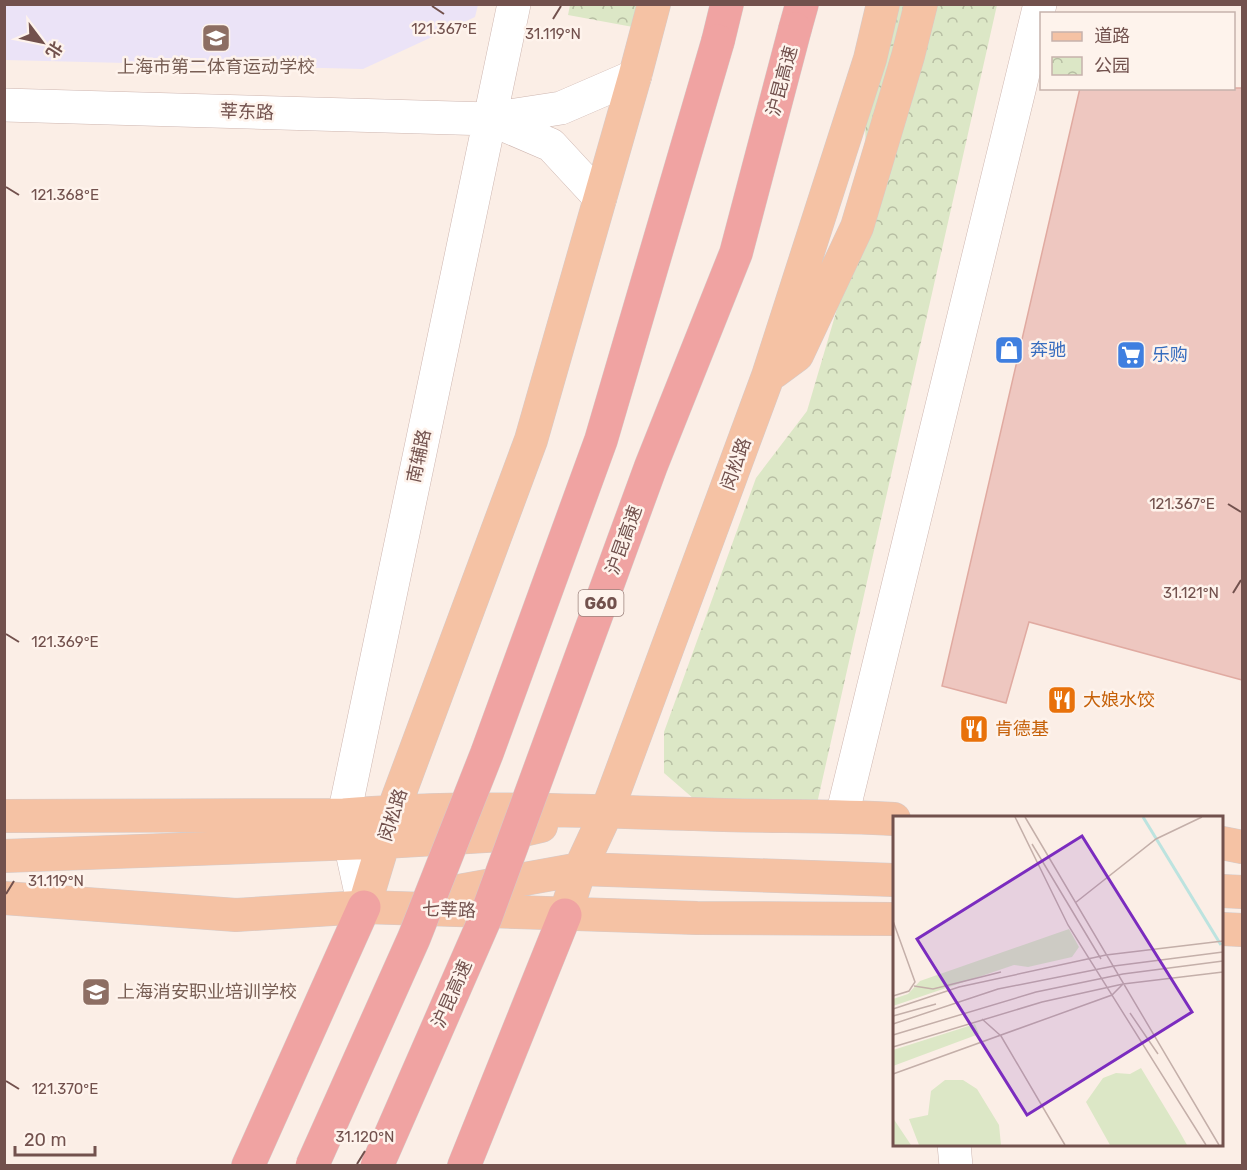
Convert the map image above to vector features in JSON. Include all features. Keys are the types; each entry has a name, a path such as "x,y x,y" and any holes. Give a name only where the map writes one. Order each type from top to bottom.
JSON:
{"highway":[{"path":"312,1166 414,938 487,753 601,440 727,4"},
{"name":"沪昆高速","path":"377,1166 485,919 651,466 736,253 799,17"},
{"path":"248,1166 364,907"},
{"path":"464,1166 566,915"}],"main road":[{"name":"闵松路","path":"364,907 393,811 531,440 654,4"},
{"name":"闵松路","path":"566,915 580,869 607,811 768,376 870,59 883,4"},
{"path":"768,376 797,355 857,227 908,56 921,4"},
{"path":"4,856 348,828 393,811 607,811 893,819"},
{"path":"4,816 348,828 384,842 502,835 607,811"},
{"path":"1223,843 1242,846"},
{"path":"364,907 580,869 893,880"},
{"path":"1223,891 1242,892"},
{"name":"七莘路","path":"4,898 236,915 364,907 566,915 893,919"},
{"path":"1223,929 1242,930"}],"street":[{"name":"南辅路","path":"364,907 348,828 514,4"},
{"path":"842,816 1041,4"},
{"path":"490,119 561,108 635,76"},
{"name":"莘东路","path":"4,105 490,119"},
{"path":"490,119 551,145 600,198"},
{"path":"954,1146 957,1166"}],"shaded area":[{"name":"上海市第二体育运动学校","path":"5,4 478,5 475,17 363,69 5,60"}],"green space":[{"path":"570,5 638,5 633,27 568,15"},
{"path":"894,5 997,5 816,808 694,799 664,773 664,732 756,478 807,411 867,207 865,117"}],"building":[{"name":"乐购","path":"1235,88 1242,88 1242,680 1029,622 1006,703 942,686 1080,90 1235,90"}],"place":[{"name":"上海市第二体育运动学校","path":"216,38"},
{"name":"奔驰","path":"1009,350"},
{"name":"乐购","path":"1131,355"},
{"name":"大娘水饺","path":"1062,700"},
{"name":"肯德基","path":"974,729"},
{"name":"上海消安职业培训学校","path":"96,992"}]}
